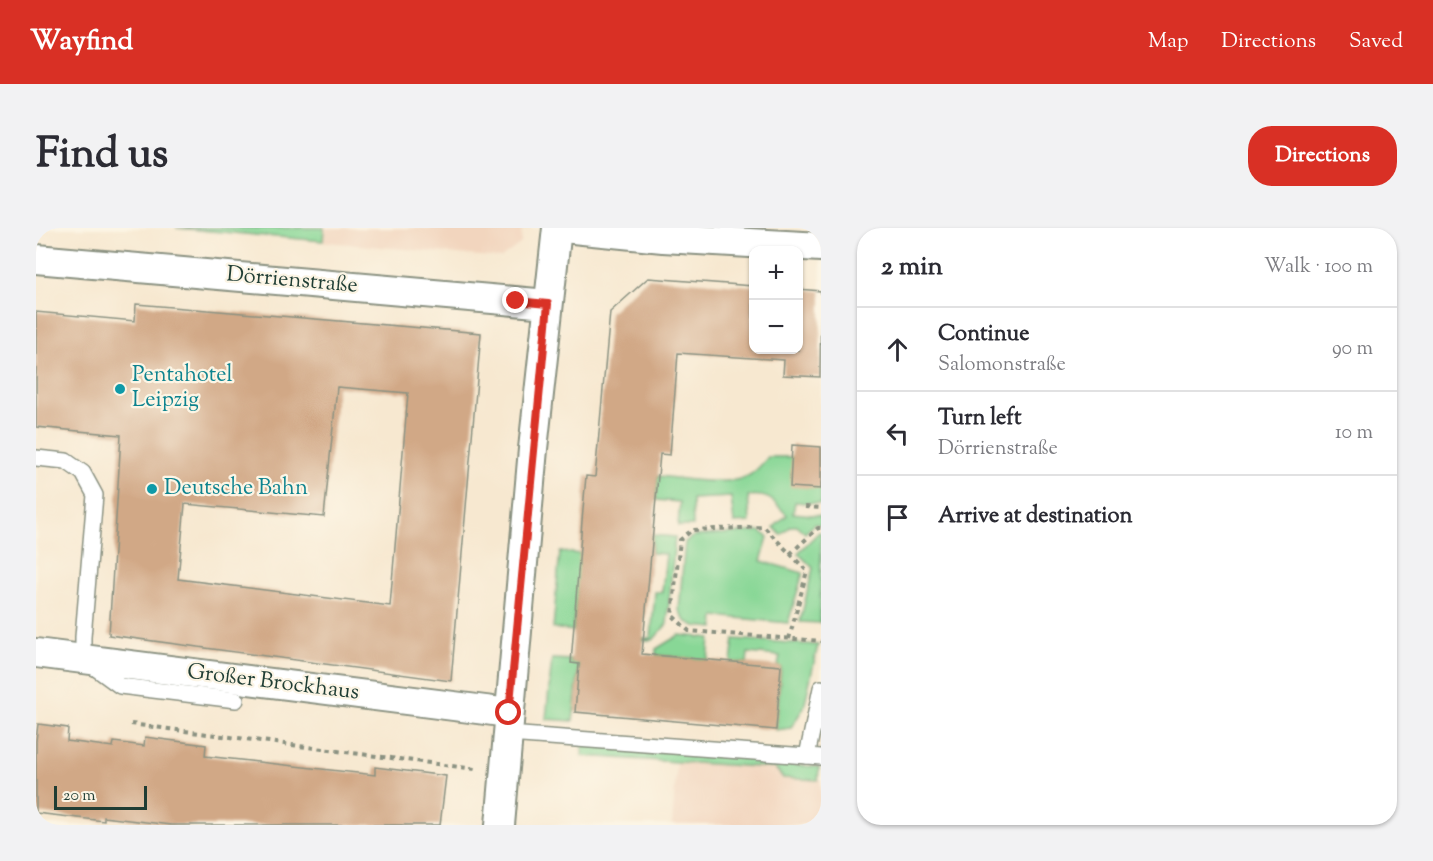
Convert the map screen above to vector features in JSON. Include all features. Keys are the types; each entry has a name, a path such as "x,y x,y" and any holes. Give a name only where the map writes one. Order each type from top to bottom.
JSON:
{"street":[{"path":"500,825 557,228"},
{"path":"563,228 663,238 821,247"},
{"name":"Dörrienstraße","path":"36,259 548,304"},
{"name":"Großer Brockhaus","path":"36,652 509,723"}],"lane":[{"path":"36,458 66,461 83,473 95,495 83,659 120,686 236,699"},
{"path":"509,723 814,756 821,688"}],"path":[{"path":"805,507 821,508"},
{"path":"789,639 807,571 764,527 692,530 680,540 672,615 689,630 789,639 821,641"},
{"path":"790,554 818,528 821,528"},
{"path":"131,724 482,770"}],"shaded area":[{"path":"176,228 522,228 521,243 501,258"},
{"path":"677,762 775,768 783,778 821,780 821,825 672,825"}],"green space":[{"path":"176,228 324,228 323,241"},
{"path":"768,457 792,457 821,489 821,504 795,502 793,513 821,516 821,525 815,524 805,533 797,526 791,526 781,535 774,527 787,515 770,499 755,495 748,496 750,522 734,523 731,497 692,499 693,526 678,526 680,502 656,500 658,476 728,481 748,476"},
{"path":"760,531 768,537 761,561 803,573 788,623 715,616 714,628 695,626 685,621 679,610 685,542 694,536"},
{"path":"821,532 820,623 800,622 813,568 798,553"},
{"path":"653,535 675,537 667,624 653,640 644,640 644,638 651,638 655,592 662,592 666,554 651,553"},
{"path":"560,552 581,554 573,631 553,628"},
{"path":"679,635 710,638 708,660 656,655 656,649"},
{"path":"734,639 818,645 804,707 791,728 776,730 780,656 748,653 747,663 731,662"},
{"path":"552,659 571,660 571,663 579,664 573,721 546,719"},
{"path":"583,742 784,757 790,765 819,767 818,780 783,778 775,768 582,756"}],"building":[{"path":"648,278 749,286 749,354 803,354 803,289 821,291 820,377 783,375 784,360 678,353 670,455 660,454 642,654 781,666 776,730 575,712 579,664 571,663 582,521 586,476 595,477 610,312"},
{"path":"136,304 481,333 451,681 109,635 121,435 36,427 36,312 135,321","holes":["337,387 408,393 390,606 178,579 185,504 324,517"]},
{"path":"792,445 821,447 821,489 790,487"},
{"path":"38,724 68,728 67,741 113,747 114,742 144,746 145,737 206,745 205,756 375,775 375,767 446,776 440,825 171,825 104,817 104,821 36,813"}],"place":[{"name":"Pentahotel Leipzig","path":"120,389"},
{"name":"Deutsche Bahn","path":"152,489"}],"route":[{"path":"509,713 548,304 516,301"}]}
